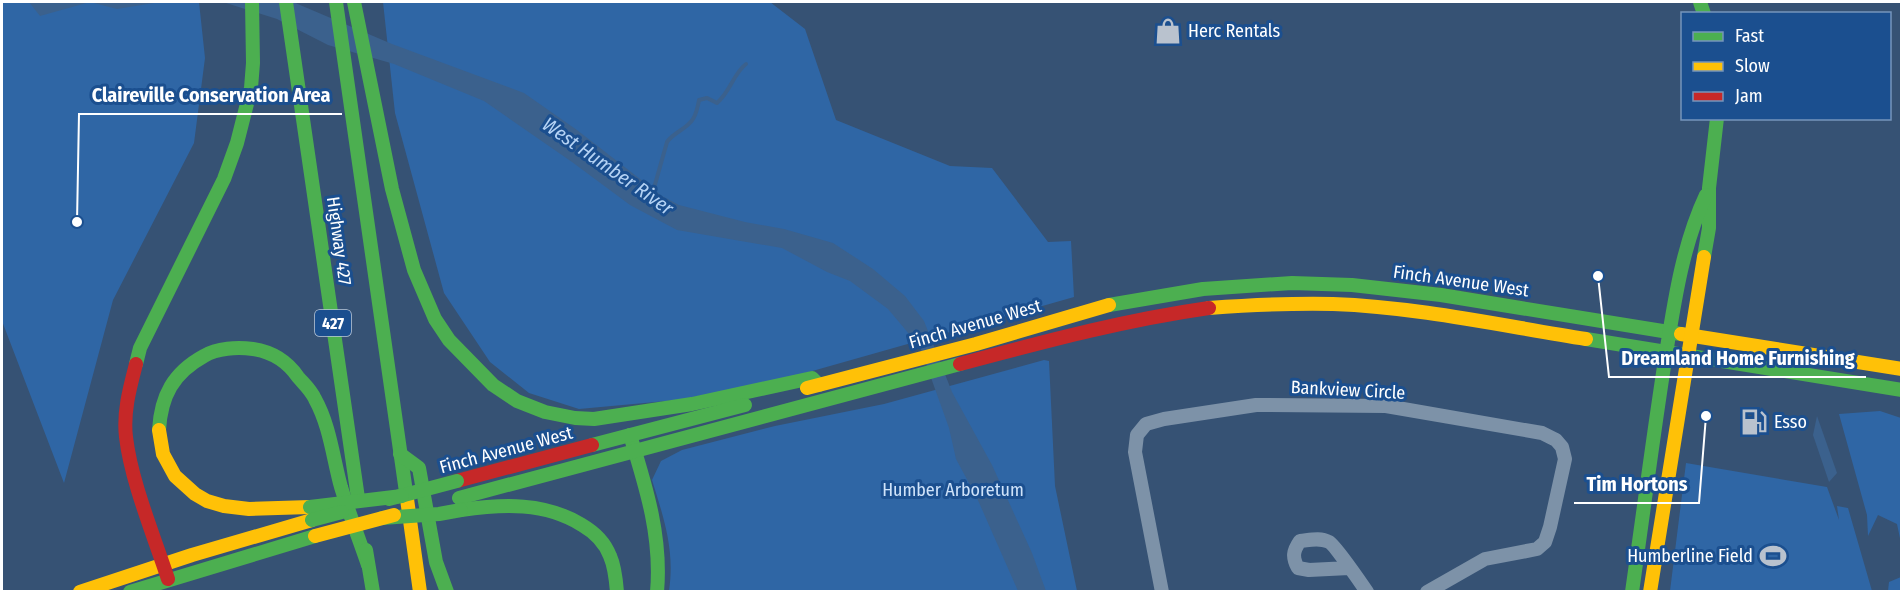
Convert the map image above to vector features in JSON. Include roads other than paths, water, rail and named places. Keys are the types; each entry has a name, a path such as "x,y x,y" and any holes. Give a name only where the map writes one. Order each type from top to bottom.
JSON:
{"main road":[{"path":"168,579 136,480 126,436 127,397 140,348 224,179 245,115 251,88 253,63 252,2"},
{"name":"Highway 427","path":"286,2 373,591"},
{"name":"Highway 427","path":"336,2 420,591"},
{"path":"354,2 403,232 418,280 429,307 448,339 486,381 513,400 546,413 577,419 624,416 689,405 812,378 819,385"},
{"path":"1650,591 1709,228 1709,188 1717,120"},
{"path":"1632,591 1666,352 1681,272 1697,212 1709,188"},
{"name":"Finch Avenue West","path":"311,514 402,496 976,344 1088,311 1144,298 1222,287 1292,283 1352,285 1411,291 1902,369"},
{"name":"Finch Avenue West","path":"460,504 635,451 1092,329 1154,316 1232,305 1335,304 1406,310 1902,390"},
{"path":"311,514 249,511 209,502 185,488 170,470 163,456 159,438 161,410 168,389 178,375 194,361 228,347 251,348 266,352 289,364 315,398 329,436 342,488 368,565"},
{"path":"630,435 657,537 659,568 657,591"},
{"path":"400,454 419,468 436,562 447,591"},
{"path":"130,591 382,518 438,514 460,504 487,507 541,507 563,514 593,531 610,555 616,591"},
{"path":"80,591 311,514"}],"street":[{"name":"Bankview Circle","path":"1162,591 1134,452 1137,435 1146,424 1164,419 1256,405 1386,406 1542,433 1556,440 1562,447 1565,459 1545,542 1537,549 1485,560 1427,591"},
{"path":"1349,568 1367,591"}],"water":[{"path":"29,2 90,2 40,16"},
{"path":"90,2 160,2 117,9"},
{"name":"West Humber River","path":"223,2 293,2 392,44 524,93 577,130 662,196 679,205 745,222 784,229 833,243 873,269 905,296 924,321 952,392 992,465 1032,553 1046,591 1018,591 977,498 956,459 949,428 920,347 888,309 850,281 827,272 782,248 677,230 630,205 484,101 394,64 328,45 277,19"},
{"path":"1817,416 1837,473 1829,482 1813,435"}],"waterway":[{"name":"West Humber River","path":"652,195 667,142 690,122 695,115 699,100 707,98 717,103 746,64"}],"place":[{"name":"Herc Rentals","path":"1168,31"},
{"name":"Claireville Conservation Area","path":"77,222"},
{"name":"Dreamland Home Furnishing","path":"1598,276"},
{"name":"Tim Hortons","path":"1706,416"},
{"name":"Esso","path":"1754,422"},
{"name":"Humberline Field","path":"1773,556"}],"park label":[{"name":"Humber Arboretum","path":"953,490"}]}
